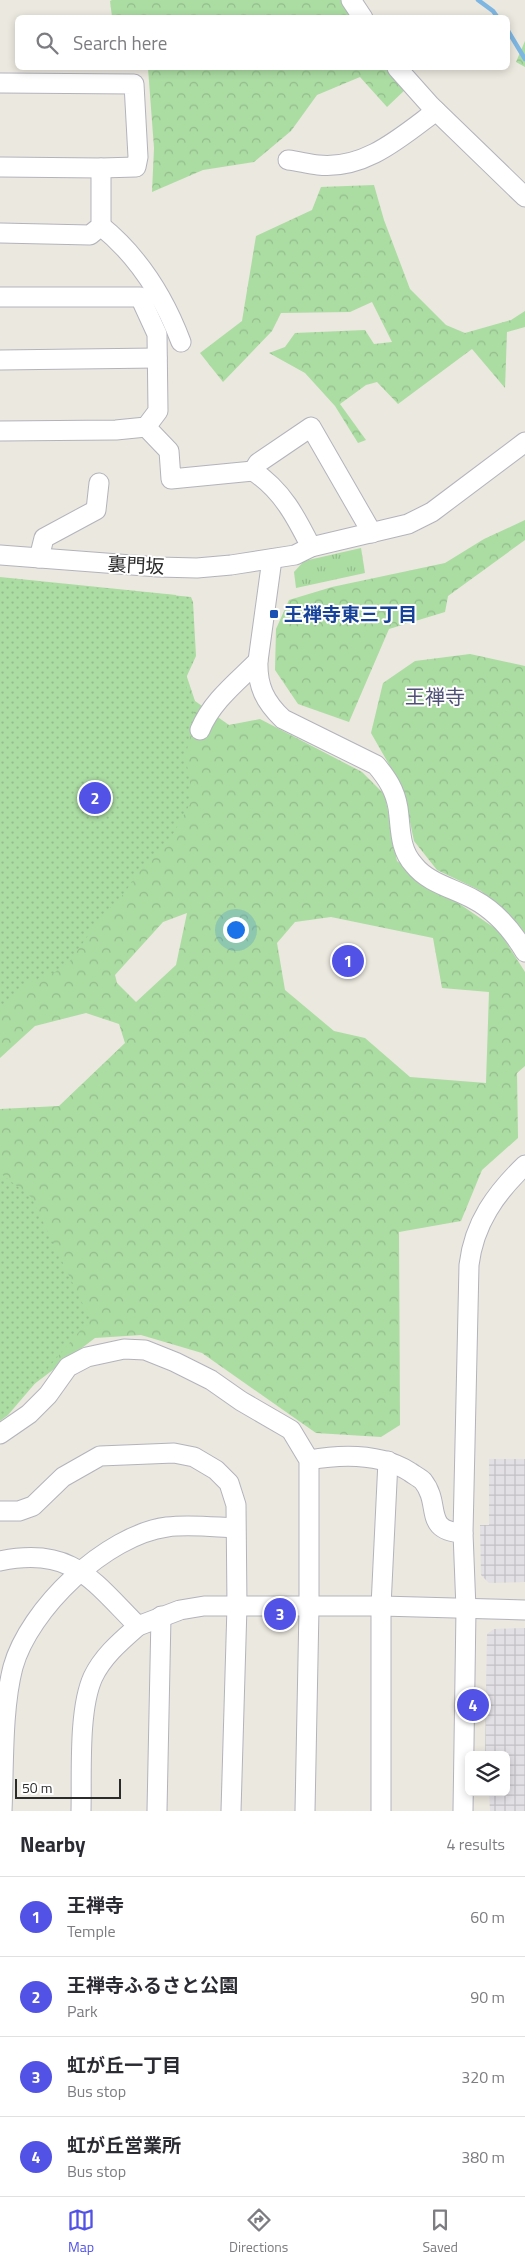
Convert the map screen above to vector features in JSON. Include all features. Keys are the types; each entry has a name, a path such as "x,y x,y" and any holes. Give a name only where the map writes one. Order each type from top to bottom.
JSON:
{"street":[{"path":"351,0 361,15"},
{"path":"399,70 436,111 525,197"},
{"path":"0,83 134,84 138,157 136,167 0,167"},
{"path":"288,160 319,165 343,164 367,159 436,111"},
{"path":"101,168 101,226 131,253 169,310 181,342"},
{"path":"0,233 90,235 101,226"},
{"path":"0,297 140,298 157,334 158,411 146,427 116,430 0,431"},
{"path":"0,360 157,358"},
{"path":"146,427 168,451 171,479 253,471 267,481 291,508 311,547"},
{"path":"253,471 258,463 312,427 372,533"},
{"name":"裏門坂","path":"0,555 187,568 231,565 296,555 311,547 408,524 432,512 525,442"},
{"path":"39,558 44,538 96,510 99,483"},
{"path":"272,559 258,661 260,687 273,710 283,719 376,765 394,791 404,851 413,865 423,875 486,907 511,931 525,952"},
{"path":"200,730 204,719 221,696 258,661"},
{"path":"464,1811 466,1609 463,1533 471,1251 478,1228 491,1204 506,1183 525,1165"},
{"path":"0,1434 29,1414 48,1395 68,1367 87,1357 110,1351 145,1350 211,1380 241,1401 291,1430 309,1460 309,1608 305,1811"},
{"path":"0,1511 19,1511 32,1506 64,1477 100,1456 174,1453 194,1456 216,1470 229,1484 236,1505 237,1606 231,1811"},
{"path":"309,1460 334,1455 358,1456 388,1461 402,1467 423,1481 438,1525 448,1532 463,1533"},
{"path":"381,1811 381,1606 388,1461"},
{"path":"2,1811 3,1733 14,1665 45,1609 80,1571 101,1554 136,1535 166,1527 235,1528"},
{"path":"0,1561 23,1556 60,1560 80,1571 97,1584 138,1626"},
{"path":"81,1811 84,1712 92,1678 108,1653 138,1626 180,1610 204,1606 309,1608 381,1606 525,1610"},
{"path":"157,1811 161,1616"}],"shaded area":[{"path":"489,1459 525,1459 525,1582 489,1583 481,1575 480,1525 489,1525"},
{"path":"525,1628 525,1811 490,1811 489,1796 510,1796 510,1751 485,1751 487,1634 494,1629"}],"green space":[{"path":"342,0 353,15 112,15 110,1"},
{"path":"525,41 525,67 516,62"},
{"path":"148,70 395,70 408,87 387,107 360,77 317,95 291,131 254,162 203,170 152,192 154,148"},
{"path":"374,185 384,220 410,289 446,325 465,333 511,320 525,311 525,327 507,332 505,388 472,349 398,404 377,382 366,385 340,404 366,440 358,443 335,406 305,373 269,353 285,347 295,333 365,330 374,344 392,342 372,302 350,312 281,313 272,331 223,382 200,353 242,321 256,236 312,210 321,187"},
{"path":"525,520 525,540 448,596 445,612 389,629 349,722 298,704 275,670 276,629 289,600 332,587 445,563 484,539"},
{"path":"361,548 365,573 296,588 294,572 304,561"},
{"path":"0,577 176,595 183,665 195,701 229,725 260,719 362,772 385,795 397,861 499,931 525,972 525,1066 517,1073 518,1138 482,1170 461,1221 399,1232 400,1425 381,1437 316,1433 202,1353 141,1335 95,1338 0,1410 0,1109 59,1106 125,1043 119,1024 86,1013 35,1026 0,1058","holes":["187,913 176,965 136,1002 117,983 115,975 163,922","331,917 433,938 442,988 489,992 486,1083 410,1077 365,1038 334,1031 285,990 277,943 295,922"]},
{"path":"0,578 191,597 193,602 196,656 186,678 187,689 195,701 192,731 185,757 190,779 190,804 169,841 143,867 119,900 104,913 70,961 55,972 28,983 0,1007"},
{"path":"470,654 525,666 525,933 481,891 437,870 414,841 403,789 371,733 383,683 415,661"},
{"path":"0,1173 31,1197 90,1319 8,1415 0,1421"}],"waterway":[{"path":"478,0 496,15"},
{"path":"510,34 525,59"}],"place":[{"name":"王禅寺東三丁目","path":"274,614"},
{"name":"王禅寺ふるさと公園","path":"95,798"},
{"name":"王禅寺","path":"348,961"},
{"name":"虹が丘一丁目","path":"280,1614"},
{"name":"虹が丘営業所","path":"473,1705"}],"district":[{"name":"王禅寺","path":"435,697"}]}
